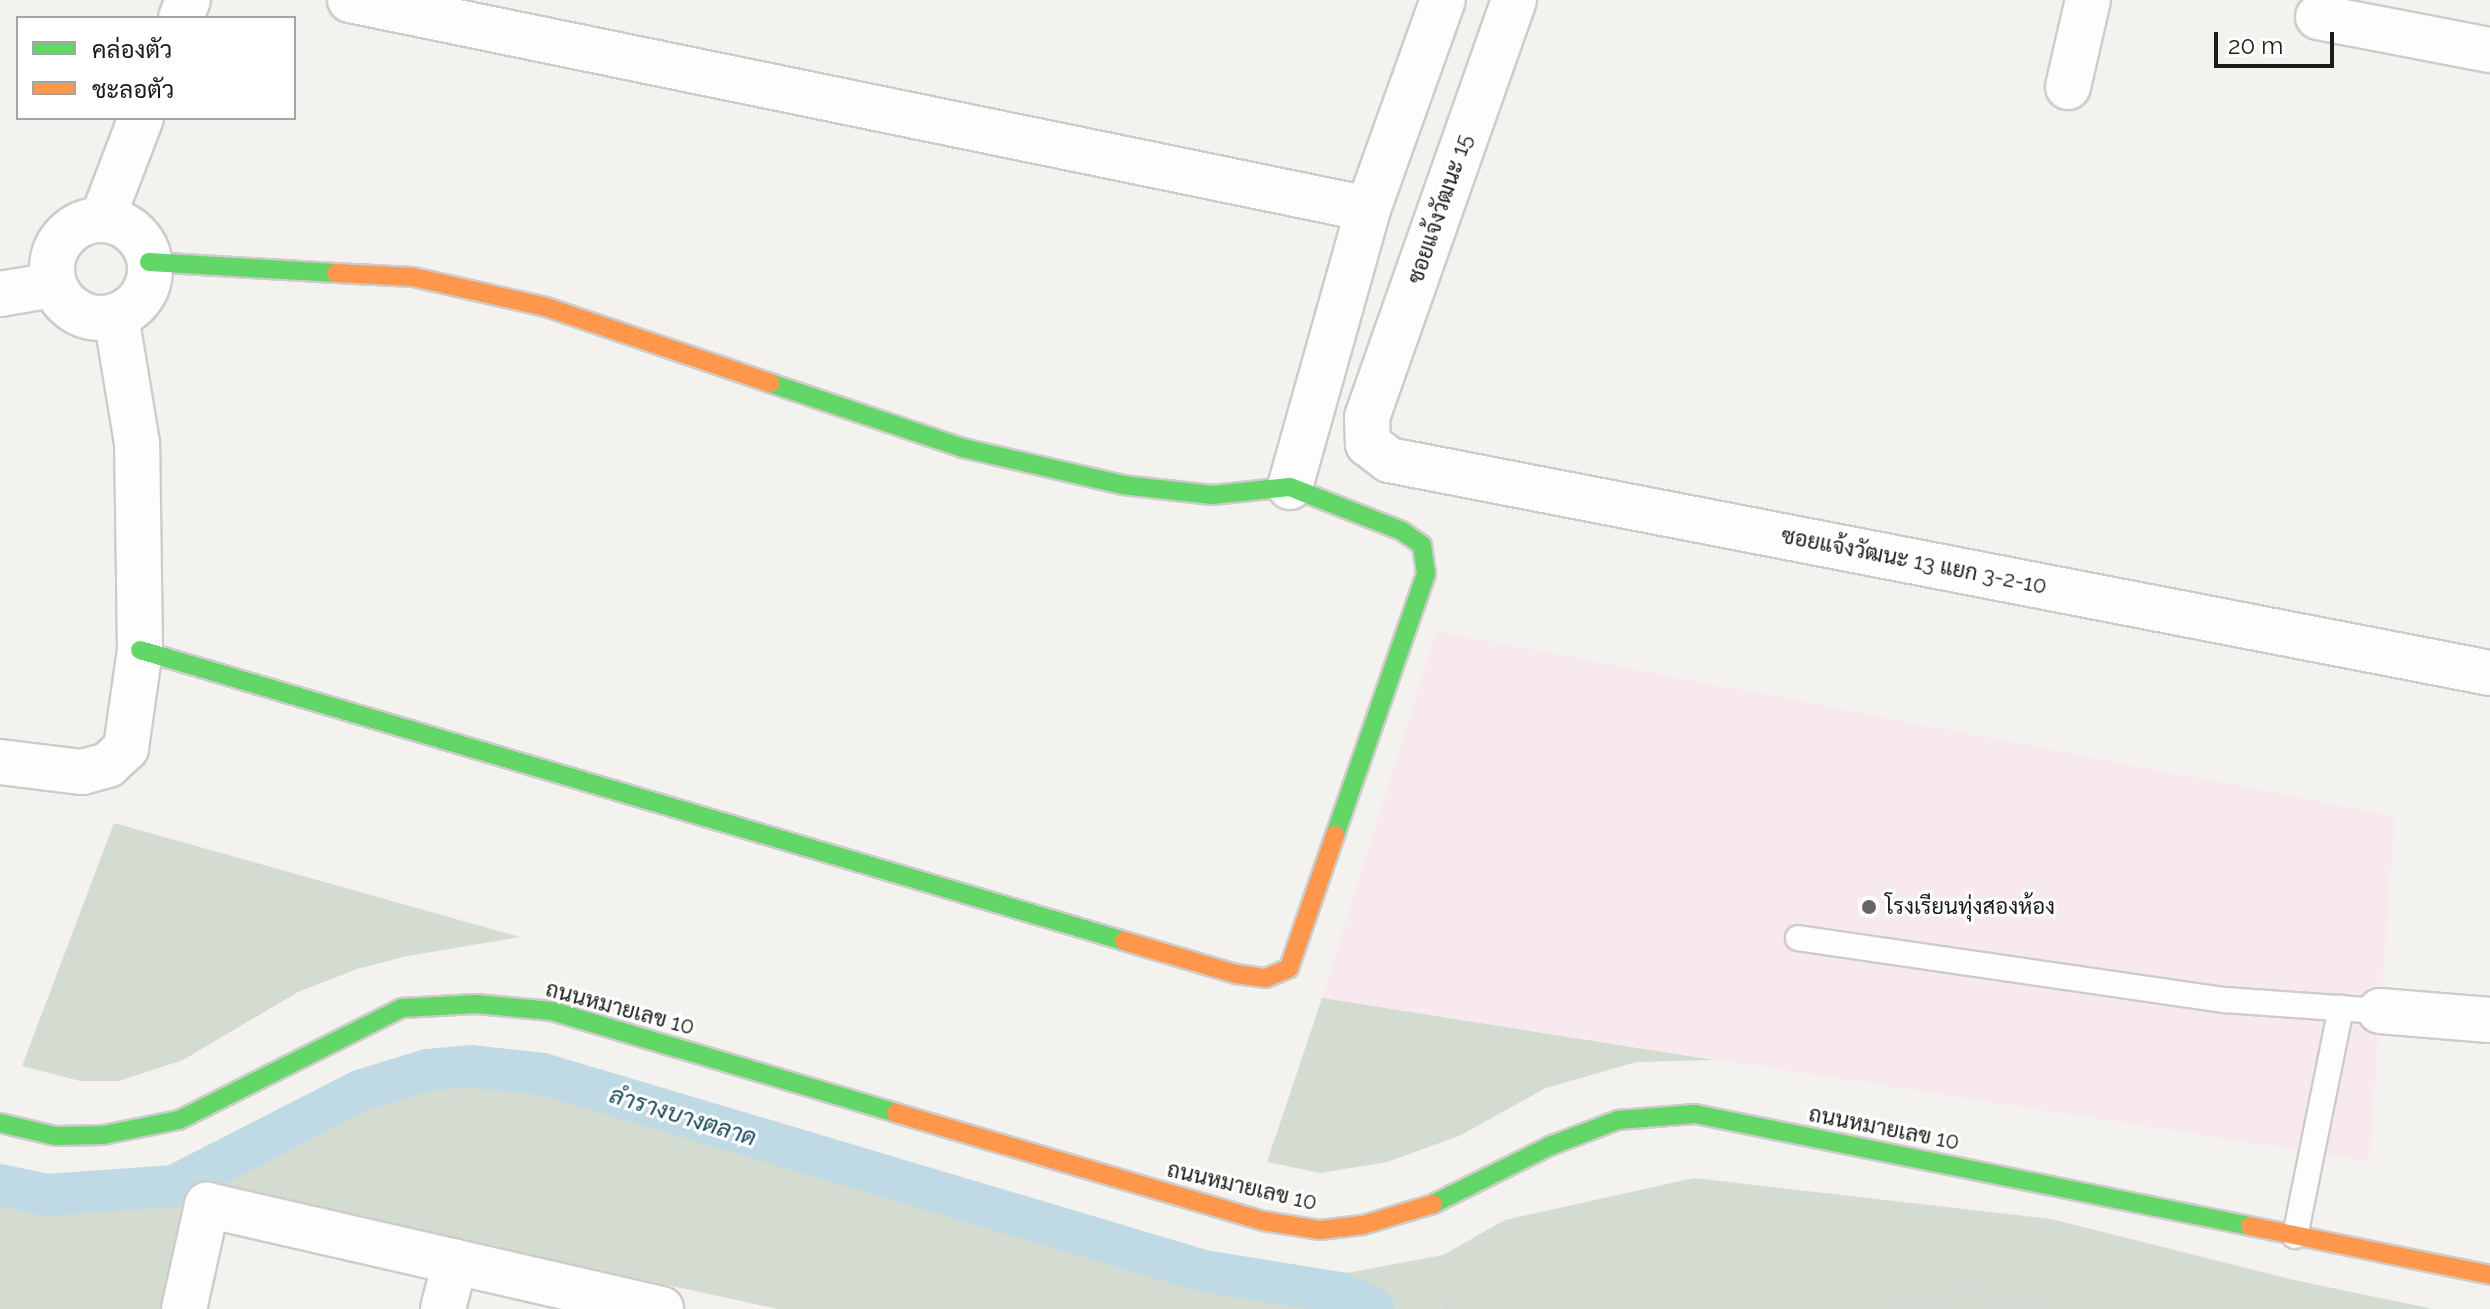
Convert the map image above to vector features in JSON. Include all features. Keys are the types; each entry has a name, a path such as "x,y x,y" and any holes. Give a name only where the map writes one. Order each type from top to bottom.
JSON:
{"street":[{"path":"350,0 1368,209"},
{"path":"1290,487 1368,209 1443,0"},
{"name":"ซอยแจ้งวัฒนะ 15","path":"1367,417 1514,0"},
{"path":"2068,87 2088,0"},
{"path":"2318,17 2490,50"},
{"path":"102,220 140,120"},
{"path":"102,220 128,228 146,249 149,262 146,289 129,310 116,316 86,316 72,309 54,285 51,269 61,240 86,222 102,220"},
{"path":"140,650 1236,974 1266,978 1289,968 1426,574 1422,545 1402,531 1290,487 1212,495 1123,485 963,448 546,307 413,277 149,262"},
{"path":"0,294 54,285"},
{"path":"0,762 82,772 108,765 126,748 140,650 137,443 116,316"},
{"name":"ซอยแจ้งวัฒนะ 13 แยก 3-2-10","path":"1367,417 1368,444 1389,460 2490,673"},
{"name":"ถนนหมายเลข 10","path":"0,1123 56,1136 103,1135 179,1120 402,1008 476,1004 552,1011 1174,1196 1264,1221 1320,1230 1363,1225 1419,1211 1550,1146 1618,1120 1695,1114 2490,1275"},
{"path":"2360,1010 2490,1020"},
{"path":"184,1309 207,1205 645,1307"},
{"path":"443,1309 455,1262"}],"lane":[{"path":"1798,938 2225,1000 2360,1010 2295,1236"}],"path":[{"path":"1436,1290 1450,1309"},
{"path":"1887,1309 1967,1290 2053,1309"}],"shaded area":[{"name":"โรงเรียนทุ่งสองห้อง","path":"1436,631 2395,816 2369,1161 1322,998"},
{"path":"114,823 520,937 407,956 357,969 298,992 183,1060 119,1081 80,1081 22,1066"},
{"path":"1322,998 1714,1060 1636,1062 1546,1088 1459,1136 1387,1162 1320,1173 1267,1162"},
{"path":"480,1046 531,1056 1279,1272 1336,1275 1443,1255 1505,1220 1694,1178 2051,1219 2294,1280 2433,1309 778,1309 235,1191 164,1309 0,1309 0,1175 28,1182 126,1186 196,1169 327,1090 381,1062 428,1051"}],"waterway":[{"name":"ลำรางบางตลาด","path":"0,1185 47,1195 174,1186 362,1090 428,1070 472,1066 543,1074 1204,1271 1340,1293 1373,1309"}],"traffic: fast":[{"path":"149,262 336,273"},
{"path":"770,383 963,448 1123,485 1212,495 1290,487 1402,531 1422,545 1426,574 1335,835"},
{"path":"140,650 1124,941"},
{"path":"0,1123 56,1136 103,1135 179,1120 402,1008 476,1004 552,1011 896,1113"},
{"path":"1433,1204 1550,1146 1618,1120 1695,1114 2250,1226"}],"traffic: slow":[{"path":"336,273 413,277 546,307 770,383"},
{"path":"1124,941 1236,974 1266,978 1289,968 1335,835"},
{"path":"896,1113 1264,1221 1320,1230 1363,1225 1433,1204"},
{"path":"2250,1226 2490,1275"}],"place":[{"name":"โรงเรียนทุ่งสองห้อง","path":"1869,907"}]}
